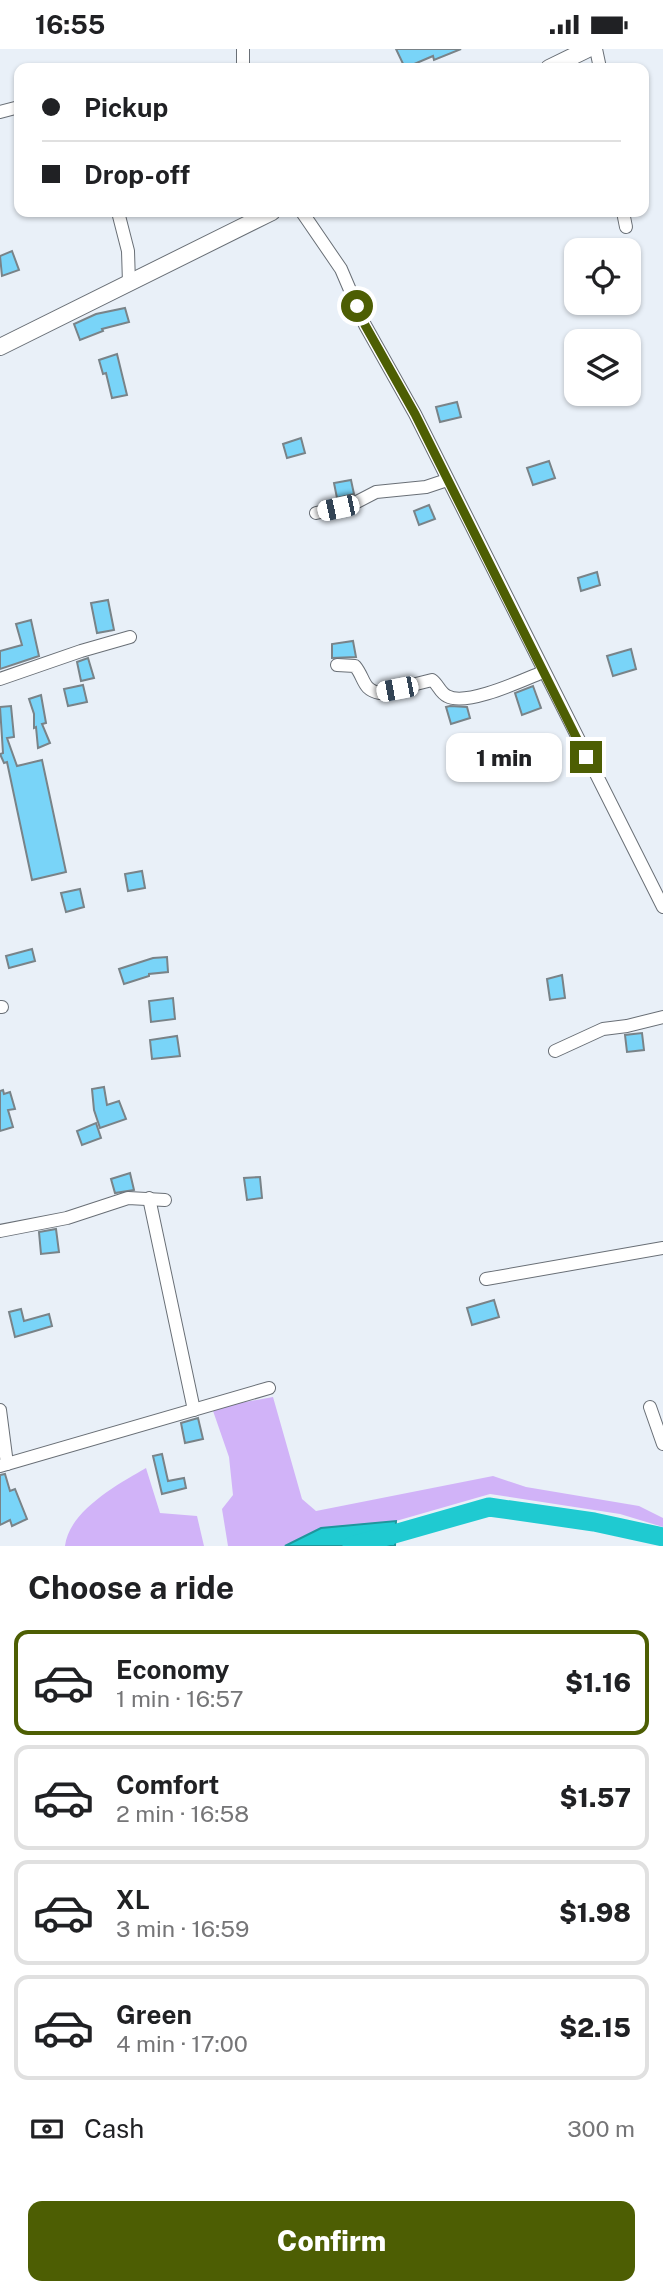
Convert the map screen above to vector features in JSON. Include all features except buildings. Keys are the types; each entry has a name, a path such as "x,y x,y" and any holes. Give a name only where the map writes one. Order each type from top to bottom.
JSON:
{"street":[{"path":"559,63 588,49"},
{"path":"119,217 128,251 129,283"},
{"path":"0,347 260,217"},
{"path":"305,217 341,269 365,325 415,414 663,907"},
{"path":"624,217 626,227"},
{"path":"316,513 349,506 376,492 426,487 447,480"},
{"path":"0,679 130,637"},
{"path":"337,665 355,666 366,688 380,693 432,680 445,695 457,698 505,687 543,672"},
{"path":"555,1051 603,1029 663,1017"},
{"path":"149,1198 194,1410"},
{"path":"0,1231 67,1218 121,1200 165,1200"},
{"path":"486,1279 663,1248"},
{"path":"0,1410 4,1465 269,1388"},
{"path":"650,1407 663,1444"}],"shaded area":[{"path":"273,1397 302,1499 316,1511 493,1476 526,1487 639,1506 663,1518 663,1527 620,1514 490,1494 396,1521 321,1528 285,1546 228,1546 222,1509 233,1495 229,1457 212,1408"},
{"path":"146,1468 160,1513 197,1516 204,1546 65,1546 68,1533 85,1510 109,1490"}],"water":[{"path":"396,1521 395,1546 285,1546 321,1528"}],"waterway":[{"path":"352,1546 489,1507 594,1522 663,1537"}],"route":[{"path":"357,306 415,414 586,757"}]}
